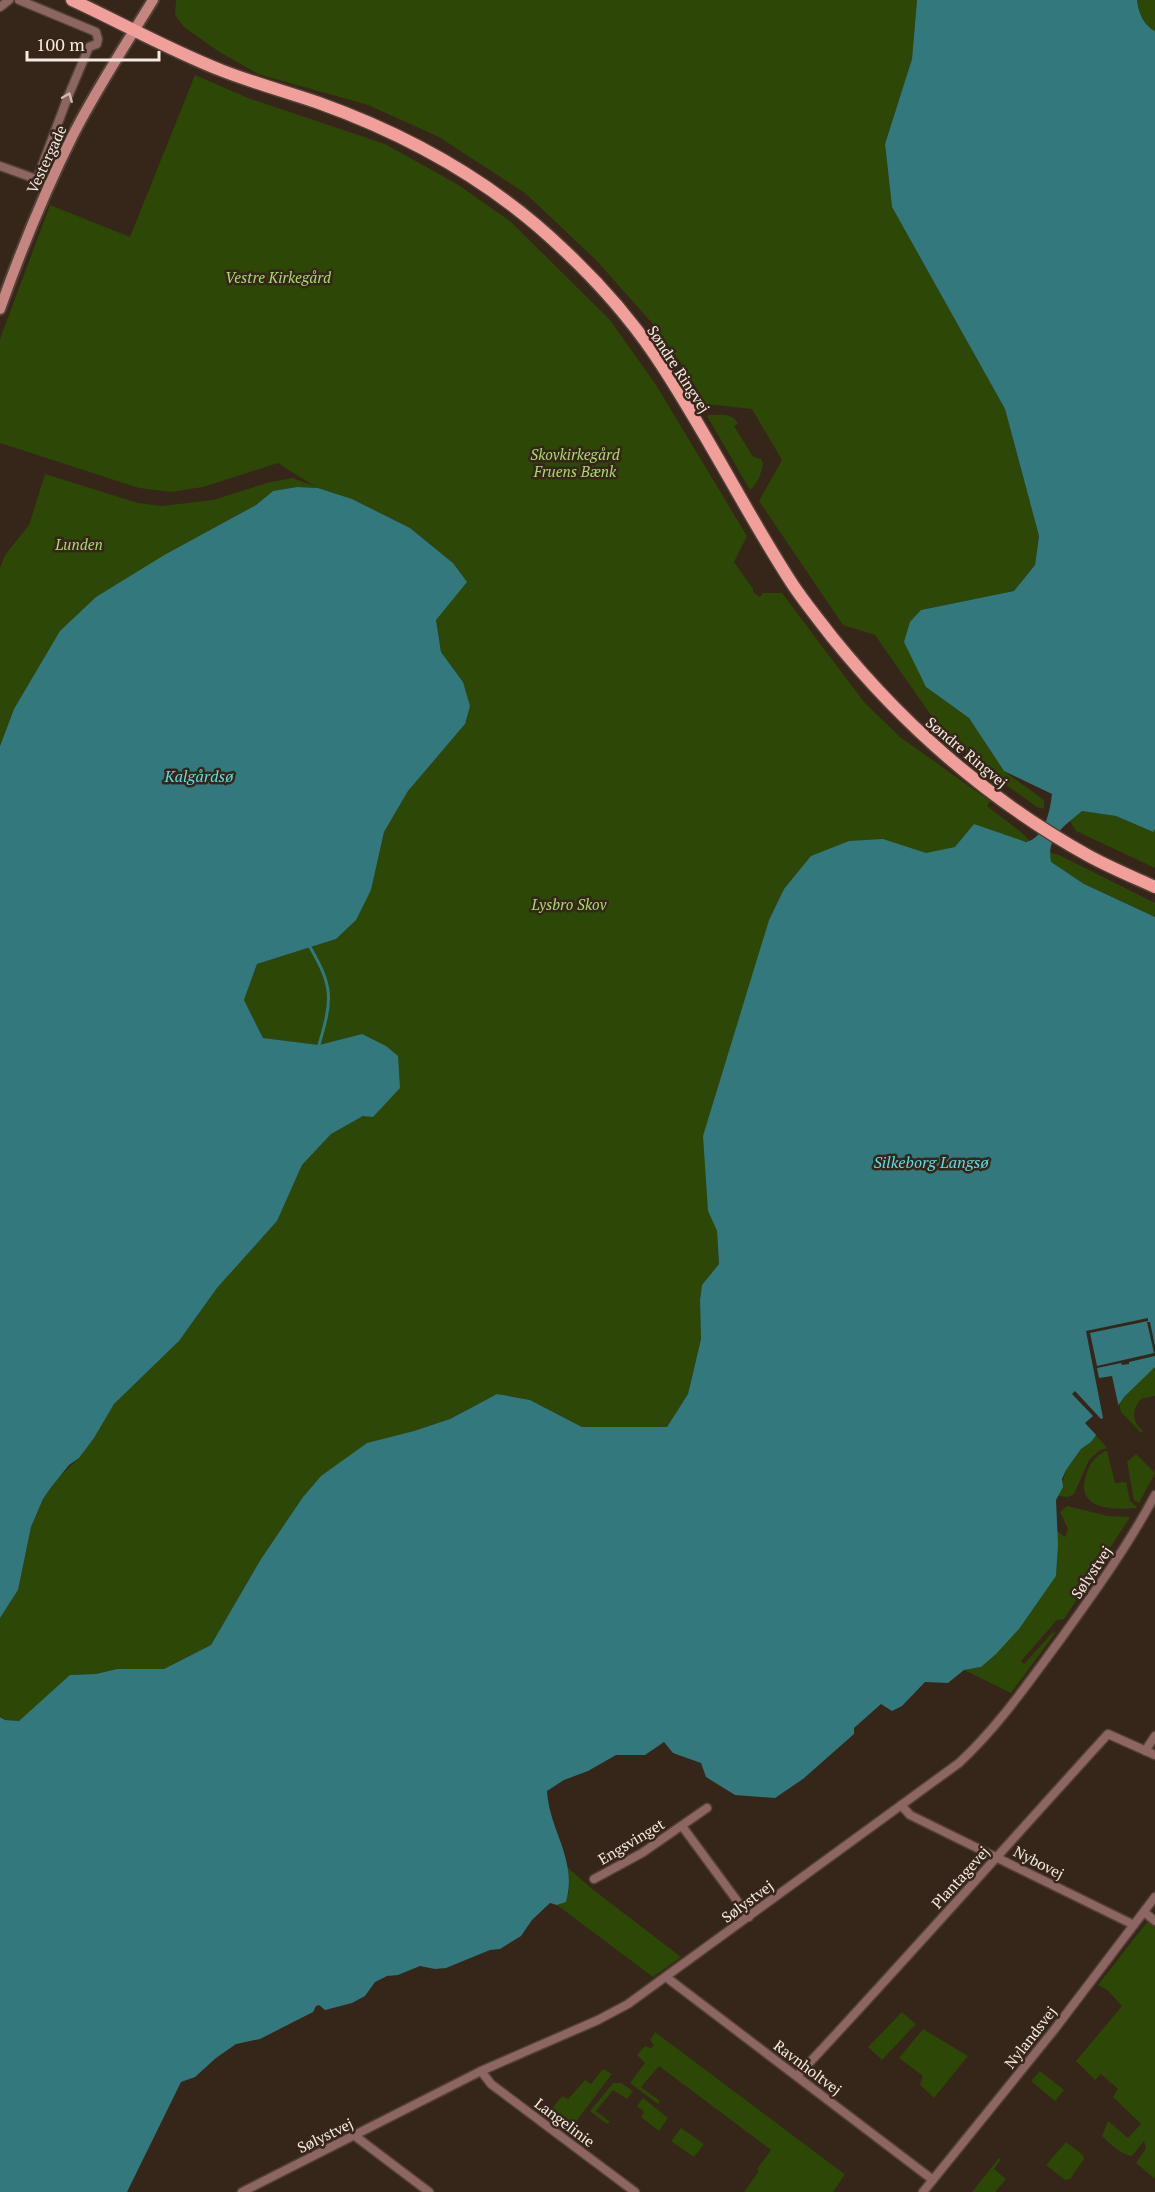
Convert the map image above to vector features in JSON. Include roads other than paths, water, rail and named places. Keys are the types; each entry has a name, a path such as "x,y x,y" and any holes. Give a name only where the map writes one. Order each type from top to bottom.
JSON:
{"main road":[{"name":"Søndre Ringvej","path":"72,0 219,69 378,126 426,149 479,179 529,218 588,273 622,311 648,346 690,412 794,587 858,669 892,706 928,740 1003,801 1089,856 1155,887"}],"street":[{"path":"0,7 9,0"},
{"path":"19,0 96,32 98,39 97,45 89,47 37,179"},
{"name":"Vestergade","path":"1,305 50,184 96,93 153,0"},
{"path":"0,165 50,184"},
{"name":"Sølystvej","path":"242,2192 481,2071 598,2020 628,2004 959,1763 985,1739 1014,1703 1098,1588 1155,1495"},
{"name":"Plantagevej","path":"797,2076 882,1986 1108,1734 1155,1755"},
{"path":"1146,1750 1155,1736"},
{"name":"Nybovej","path":"901,1805 910,1815 1134,1925"},
{"name":"Engsvinget","path":"594,1879 642,1853 707,1808"},
{"name":"Engsvinget","path":"682,1826 749,1917"},
{"name":"Nylandsvej","path":"923,2192 1054,2030 1155,1897"},
{"path":"1144,1912 1155,1921"},
{"name":"Ravnholtvej","path":"666,1977 933,2180"},
{"name":"Langelinie","path":"481,2071 491,2084 635,2192"},
{"path":"355,2136 429,2192"}],"water":[{"name":"Silkeborg Langsø","path":"917,0 1137,0 1142,18 1155,31 1155,829 1153,832 1116,816 1082,811 1058,832 1051,845 1050,853 1051,862 1084,884 1155,917 1155,1367 1125,1396 1091,1442 1081,1449 1066,1470 1062,1479 1063,1487 1056,1500 1058,1544 1056,1576 1019,1629 981,1667 964,1670 948,1683 925,1682 902,1706 892,1711 881,1704 854,1728 854,1734 803,1779 775,1798 735,1795 706,1777 701,1763 673,1753 664,1742 645,1755 616,1755 588,1771 564,1780 547,1791 552,1819 566,1859 569,1887 566,1902 557,1905 550,1903 532,1920 521,1936 500,1949 490,1950 446,1968 435,1969 420,1966 398,1975 387,1976 375,1982 365,1996 352,2003 325,2010 319,2005 316,2006 313,2012 260,2039 236,2044 195,2077 181,2082 127,2192 0,2192 0,1717 5,1720 19,1721 70,1675 96,1674 117,1669 164,1669 211,1645 261,1559 303,1497 321,1476 367,1443 450,1419 497,1394 530,1400 582,1427 667,1427 688,1394 701,1339 702,1285 719,1264 717,1231 708,1211 703,1136 769,920 784,889 811,856 849,841 883,839 926,853 955,847 974,824 1026,842 1038,835 1045,823 1052,794 1004,771 969,718 926,687 904,642 910,622 921,610 1014,591 1035,565 1039,536 1005,409 892,207 885,144 912,59"},
{"name":"Kalgårdsø","path":"297,487 318,488 352,499 410,528 453,563 467,582 436,620 441,652 463,682 470,706 465,724 408,791 384,832 371,890 356,920 336,939 257,964 244,1000 263,1038 319,1045 362,1034 386,1046 398,1056 400,1088 373,1117 363,1116 331,1134 302,1165 277,1221 217,1288 179,1341 114,1404 79,1458 69,1465 52,1486 43,1499 31,1527 18,1590 0,1618 0,746 14,709 60,631 96,597 166,554 256,505 273,491"}],"waterway":[{"path":"310,947 327,984 328,1005 319,1045"}],"park label":[{"name":"Vestre Kirkegård","path":"278,277"},
{"name":"Skovkirkegård Fruens Bænk","path":"575,462"},
{"name":"Lunden","path":"79,544"},
{"name":"Lysbro Skov","path":"569,904"}]}
